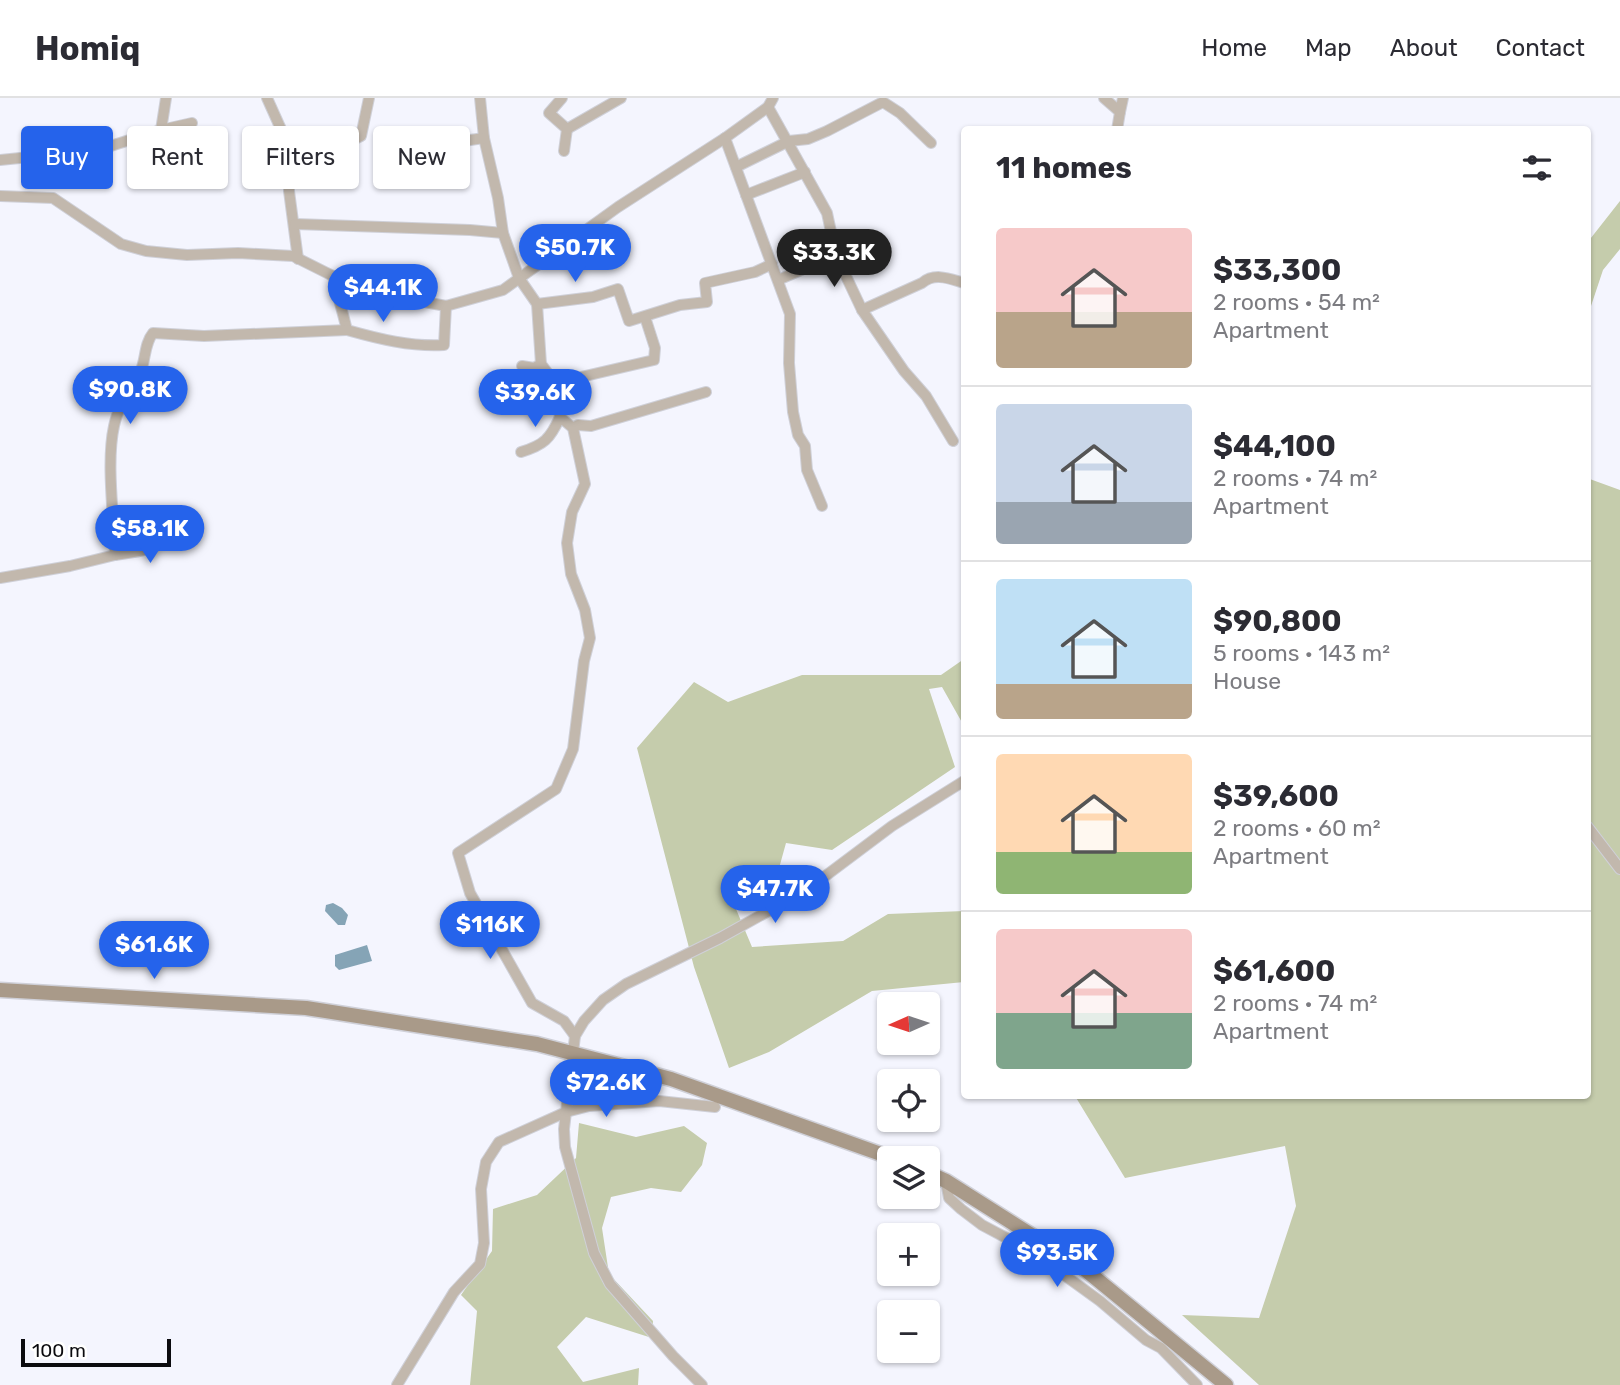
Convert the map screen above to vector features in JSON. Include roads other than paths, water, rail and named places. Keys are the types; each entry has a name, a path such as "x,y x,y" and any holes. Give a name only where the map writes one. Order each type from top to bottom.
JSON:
{"main road":[{"path":"0,990 306,1008 537,1044 671,1079 877,1153"},
{"path":"940,1178 1082,1267 1226,1385"}],"street":[{"path":"162,126 166,98"},
{"path":"267,98 280,126"},
{"path":"359,137 369,98"},
{"path":"480,98 484,138 503,233 519,278 537,304 541,365 538,380 527,400"},
{"path":"562,98 549,113 567,129"},
{"path":"567,129 621,98"},
{"path":"1104,98 1119,112"},
{"path":"1117,126 1123,98"},
{"path":"0,196 53,198 121,244 146,251 187,255 238,253 298,258 333,276 393,296 446,306 503,290 618,207 725,138 771,102 827,213 836,255 862,310 904,371 926,396 953,441"},
{"path":"736,167 789,141 808,139 827,131 883,102 900,113 931,143"},
{"path":"176,126 192,122"},
{"path":"564,151 567,129"},
{"path":"470,140 484,138"},
{"path":"725,138 790,314 789,363 795,422 798,435 805,446 807,470 822,506"},
{"path":"0,160 99,150 127,141"},
{"path":"747,195 805,172"},
{"path":"289,189 298,258"},
{"path":"295,224 503,233"},
{"path":"778,280 836,255"},
{"path":"537,304 593,297 618,289 629,321 680,306 707,302 705,283 755,272 772,264"},
{"path":"333,276 347,330"},
{"path":"862,310 928,278 940,276 961,282"},
{"path":"115,555 110,464 113,426 140,372 149,338 153,333 204,336 347,330 386,341 444,345 446,306"},
{"path":"555,383 654,360 654,348 645,317"},
{"path":"522,366 534,368 541,365"},
{"path":"541,365 555,383 561,417 573,428 585,484 572,512 567,543 571,574 585,610 590,638 583,661 573,750 556,789 458,853 470,893 532,1003 564,1021 575,1036"},
{"path":"573,428 578,425 590,426 706,392"},
{"path":"521,452 545,442 561,417"},
{"path":"0,578 148,550 159,546 168,538"},
{"path":"702,1385 610,1284 594,1253 565,1147 564,1129 575,1036 584,1021 603,1000 626,984 720,938 808,889 892,826 961,783"},
{"path":"1591,831 1620,869"},
{"path":"397,1385 454,1292 480,1264 484,1243 481,1189 486,1162 499,1142 566,1112 589,1106 659,1101 715,1107"},
{"path":"946,1181 949,1198 961,1209 982,1225 1031,1251 1100,1301 1146,1340 1161,1348 1197,1385"}],"water":[{"path":"333,903 348,915 345,925 338,925 325,911 326,905"},
{"path":"367,945 372,961 339,970 335,966 335,955"}]}
